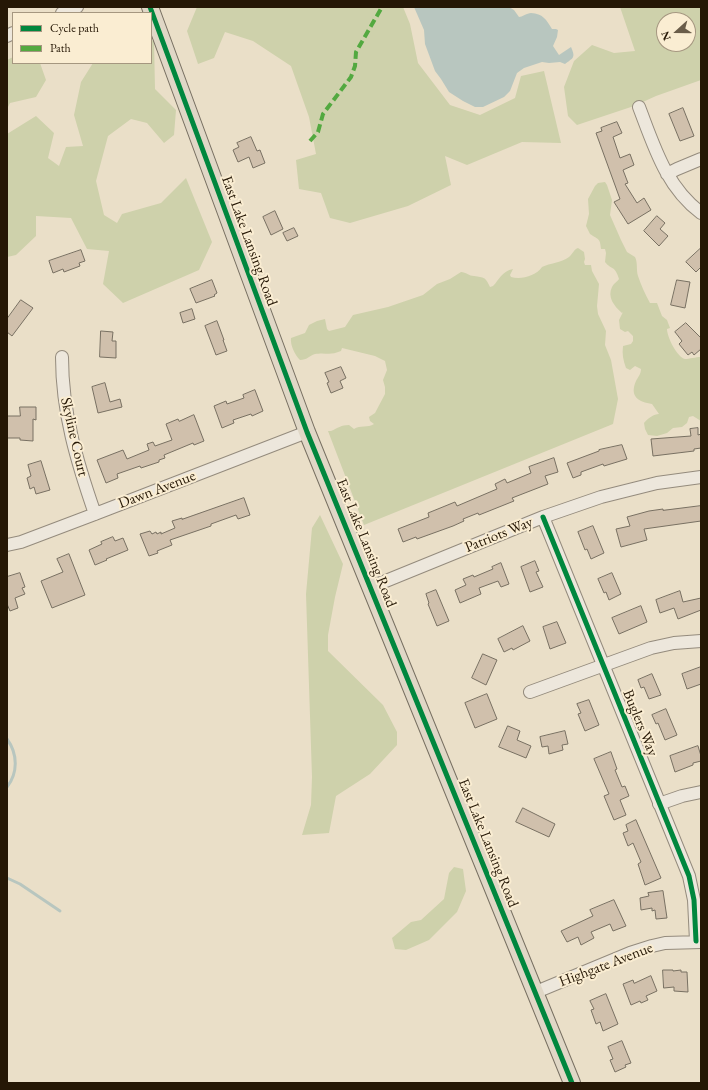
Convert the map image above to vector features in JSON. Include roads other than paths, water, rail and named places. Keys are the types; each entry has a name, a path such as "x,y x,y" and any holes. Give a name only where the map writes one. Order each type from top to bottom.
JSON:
{"main road":[{"name":"East Lake Lansing Road","path":"152,12 307,432 572,1083"}],"street":[{"path":"64,12 77,7"},
{"path":"639,107 660,161 667,174 684,198 701,213"},
{"path":"667,174 701,159"},
{"name":"Skyline Court","path":"62,358 64,397 69,430 78,466 95,514"},
{"name":"Dawn Avenue","path":"7,546 95,514 307,432"},
{"name":"Patriots Way","path":"371,587 543,517 601,497 657,482 701,477"},
{"name":"Buglers Way","path":"543,517 689,876 694,900 699,942"},
{"path":"530,692 603,664 651,648 674,643 701,641"},
{"path":"660,804 682,796 701,792"},
{"name":"Highgate Avenue","path":"536,992 630,953 652,946 665,943 699,942"}],"waterway":[{"path":"7,739 11,745 15,757 15,770 11,782 7,787"},
{"path":"7,878 20,884 60,911"}]}
